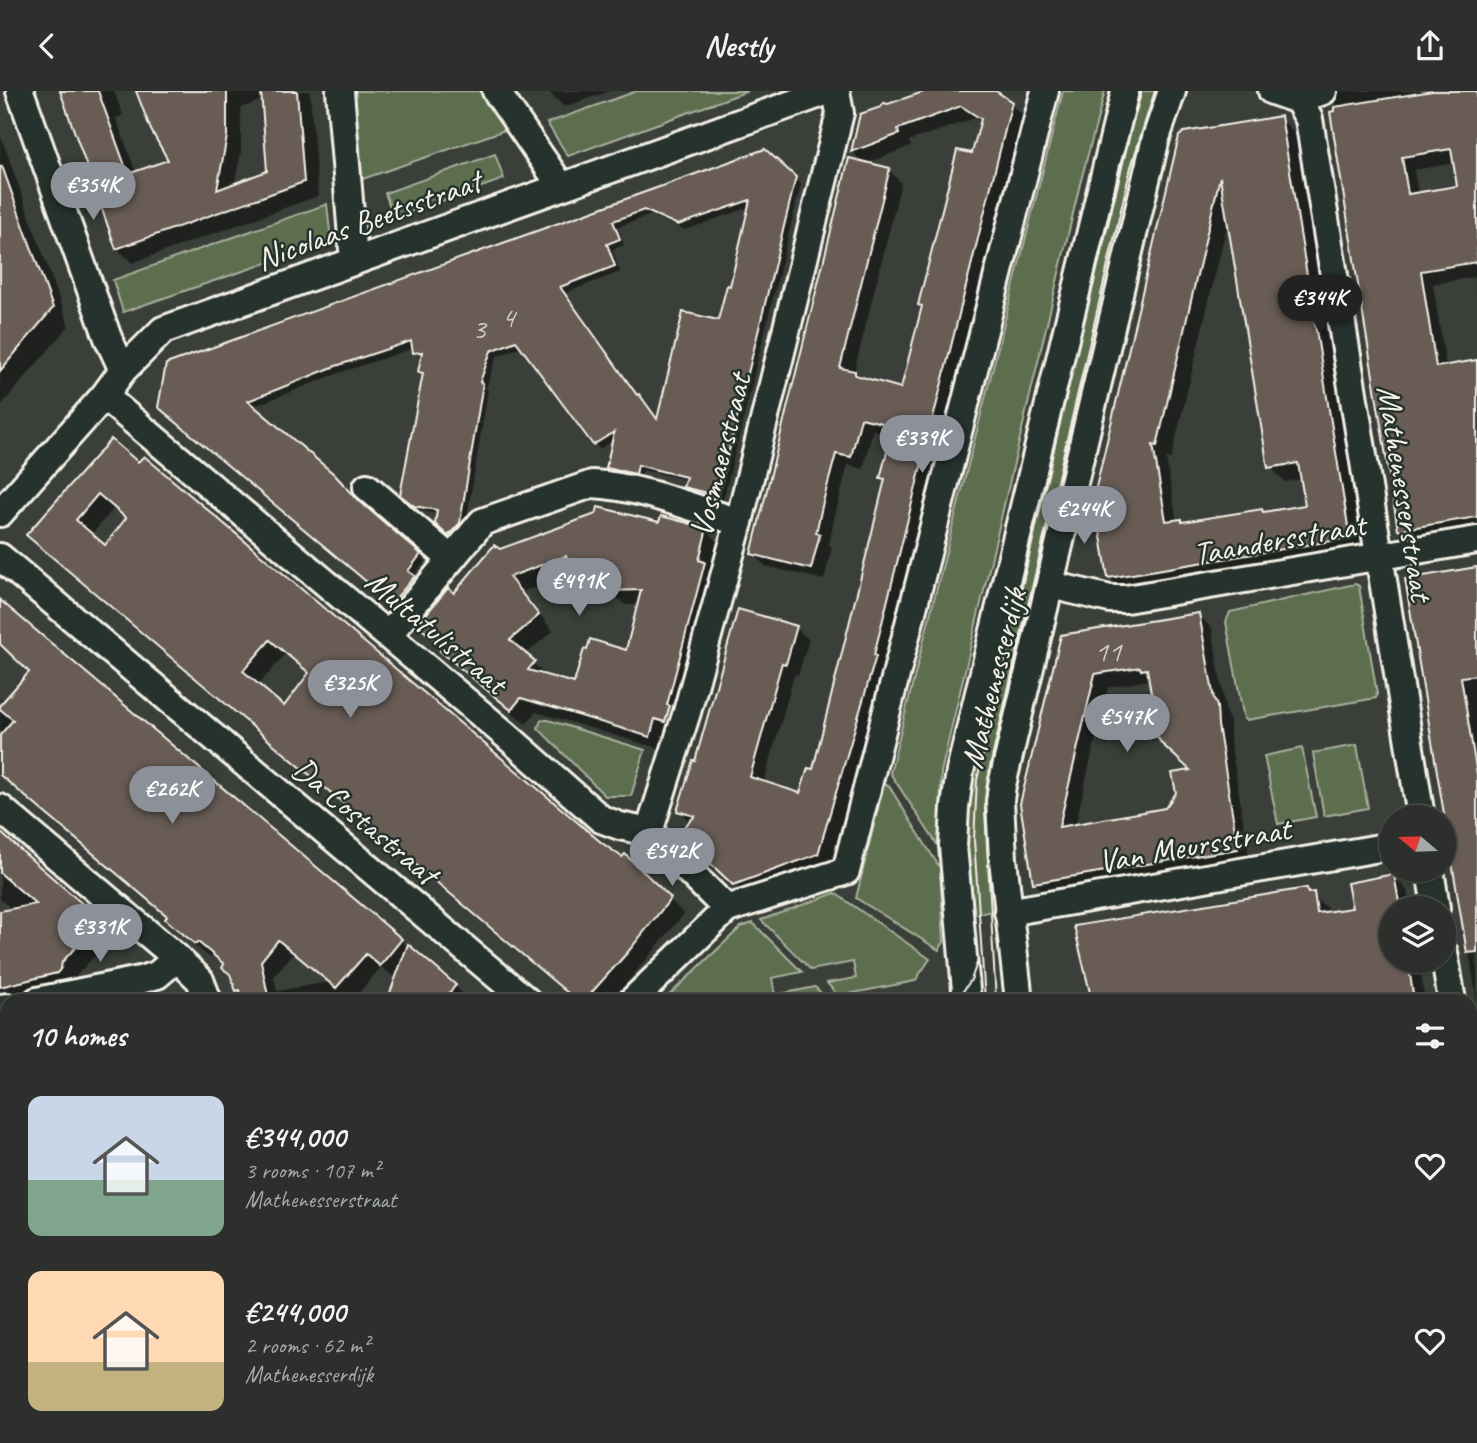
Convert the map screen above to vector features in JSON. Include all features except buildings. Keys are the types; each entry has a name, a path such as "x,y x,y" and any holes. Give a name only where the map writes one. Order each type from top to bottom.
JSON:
{"street":[{"path":"20,91 108,338 123,370"},
{"path":"340,91 354,261"},
{"path":"496,91 561,186"},
{"name":"Nicolaas Beetsstraat","path":"0,513 104,396 123,370 163,330 828,91"},
{"name":"Vosmaerstraat","path":"649,832 687,712 739,522 840,113 836,91"},
{"path":"639,994 727,909 846,871 1045,91"},
{"name":"Mathenesserdijk","path":"966,994 953,846 960,771 1125,91"},
{"name":"Mathenesserdijk","path":"1018,994 1003,859 1000,793 1156,138 1172,91"},
{"path":"1272,91 1298,100 1323,91"},
{"name":"Mathenesserstraat","path":"1298,100 1309,119 1420,805"},
{"name":"Multatulistraat","path":"104,396 508,736 601,819 649,832"},
{"path":"387,635 482,522 592,484 634,491 739,522"},
{"path":"367,487 451,559"},
{"name":"Taandersstraat","path":"1051,585 1110,599 1126,599 1477,540"},
{"name":"Da Costastraat","path":"0,557 519,994"},
{"path":"0,808 177,958 200,980 205,994"},
{"path":"649,832 727,909"},
{"name":"Van Meursstraat","path":"1008,912 1379,848"},
{"path":"71,994 157,975 177,958"},
{"path":"1447,973 1451,994"}],"green space":[{"path":"347,91 487,91 511,128 357,181"},
{"path":"637,91 748,91 568,156 547,123"},
{"path":"1063,91 1105,91 1080,184 941,772 940,849 890,773"},
{"path":"1131,91 1164,91 995,780 1000,910 965,916 964,909 973,908 973,899 963,899 961,813"},
{"path":"495,154 504,179 394,218 385,193"},
{"path":"327,204 331,241 123,312 113,280"},
{"path":"1355,584 1359,586 1376,698 1244,719 1226,622 1230,612"},
{"path":"541,720 645,750 631,796 605,796 538,728"},
{"path":"1357,745 1368,808 1324,816 1313,753"},
{"path":"1302,748 1316,817 1278,824 1264,756"},
{"path":"884,784 889,786 940,868 944,942 939,950 856,898"},
{"path":"835,893 930,959 915,981 836,994 827,983 856,978 853,962 811,970 761,920"},
{"path":"753,923 802,972 772,978 775,994 670,994 741,927"},
{"path":"815,987 822,994 780,994"}],"tram line":[{"path":"985,994 974,840 977,780 1120,165 1142,91"},
{"path":"996,994 985,810 990,767 1131,167 1155,91"},
{"path":"961,994 971,980 978,960"}]}
